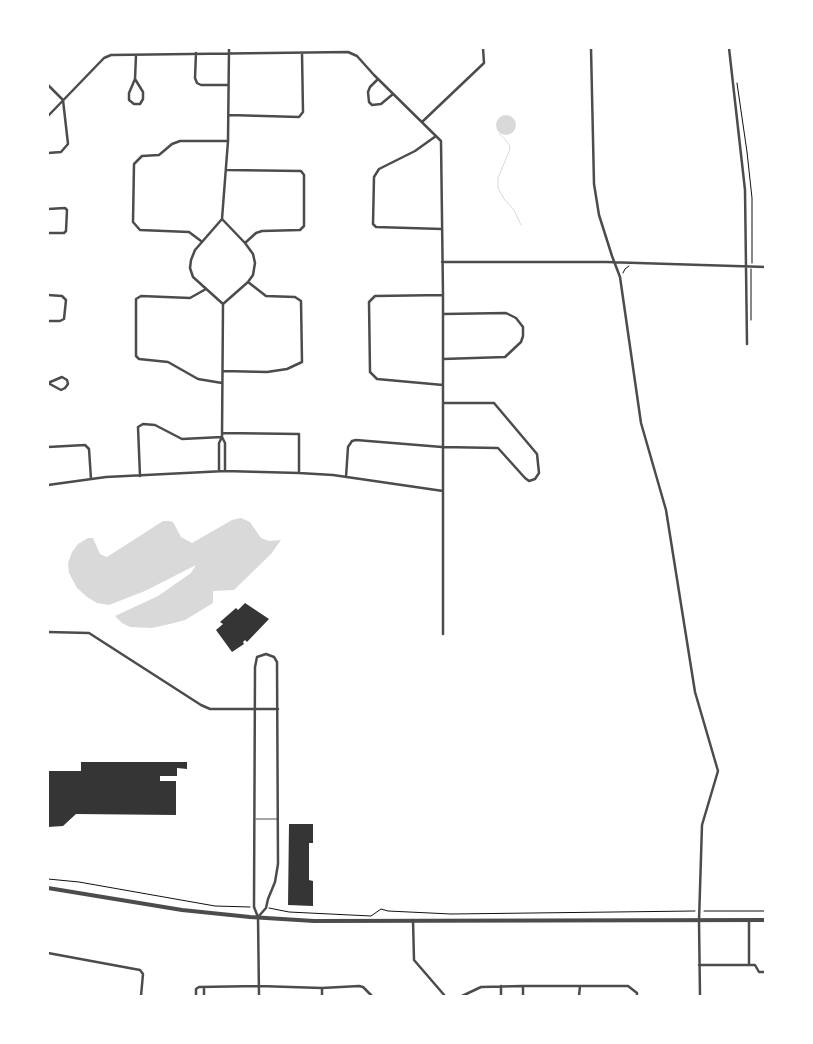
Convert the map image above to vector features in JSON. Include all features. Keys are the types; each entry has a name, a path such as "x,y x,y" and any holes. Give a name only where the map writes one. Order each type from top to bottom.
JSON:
{"street":[{"path":"223,304 193,277 190,268 194,250 222,219 227,170 229,48"},
{"path":"422,122 484,62 483,48"},
{"path":"590,48 594,184 599,215 619,271 623,289 641,424 666,510 695,692 718,771 702,825 699,920 700,996"},
{"path":"729,48 745,190 747,344"},
{"path":"229,115 300,117 303,112 302,52"},
{"path":"196,53 195,78 197,83 201,85 228,86"},
{"path":"48,116 104,58 111,55 354,53 441,141 443,634"},
{"path":"135,79 143,92 143,99 140,104 134,104 129,100 129,93 135,79 136,54"},
{"path":"378,79 368,92 369,102 372,105 381,104 393,94"},
{"path":"48,85 62,100 68,144 61,152 48,152"},
{"path":"436,136 416,151 379,169 374,177 373,224 376,227 442,229"},
{"path":"201,241 189,232 140,230 133,222 134,164 142,156 159,155 172,144 180,141 228,142"},
{"path":"227,170 300,171 304,175 304,226 300,230 262,231 256,233 245,242"},
{"path":"48,208 64,208 67,210 66,230 64,233 48,233"},
{"path":"219,471 219,443 222,435 223,304 248,282 252,275 255,260 245,242 222,219"},
{"path":"442,262 615,262 766,267"},
{"path":"222,371 267,372 287,369 302,362 301,301 295,297 266,296 248,282"},
{"path":"206,289 190,298 141,296 136,299 136,356 139,359 168,362 198,379 222,383"},
{"path":"48,295 62,296 66,300 64,319 48,321"},
{"path":"443,296 375,296 369,302 370,372 377,379 443,384"},
{"path":"443,314 506,313 516,318 523,327 524,336 519,344 505,357 443,359"},
{"path":"62,377 67,380 68,384 61,390 48,384 62,377"},
{"path":"346,477 348,447 352,441 442,448 498,448 529,481 539,474 537,454 494,403 442,403"},
{"path":"140,476 138,427 143,424 154,425 182,439 222,435 299,434 299,473"},
{"path":"222,435 225,443 225,471"},
{"path":"48,447 85,445 89,450 91,479"},
{"path":"48,485 91,479 225,471 299,473 346,477 443,491"},
{"path":"48,632 89,633 210,709 278,709"},
{"path":"258,918 266,908 277,873 277,661 272,655 266,654 258,656 255,660 254,907 258,918 259,996"},
{"path":"48,888 182,910 258,918 314,921 766,920"},
{"path":"413,920 414,960 445,996"},
{"path":"749,920 750,965"},
{"path":"48,953 140,970 142,974 141,996"},
{"path":"699,966 755,965 759,972 766,972"},
{"path":"196,996 196,989 199,987 259,986 363,987 372,996"},
{"path":"501,986 501,996"},
{"path":"523,986 523,996"},
{"path":"580,986 580,996"},
{"path":"462,996 481,987 628,986 637,993 637,996"},
{"path":"204,987 204,996"},
{"path":"322,988 322,996"}],"lane":[{"path":"255,818 278,818"}],"path":[{"path":"48,879 79,882 215,906 252,907"},
{"path":"270,908 289,912 371,916 381,909 451,914 692,911"},
{"path":"705,911 766,911"}],"shaded area":[{"path":"502,115 510,115 516,121 516,129 510,135 502,135 496,129 496,121"},
{"path":"241,518 250,522 261,538 269,541 281,540 271,554 234,590 213,591 213,603 185,620 152,628 130,627 122,623 115,616 158,596 191,573 196,565 145,591 109,605 97,603 87,597 77,588 69,573 68,563 72,552 78,544 88,538 93,538 100,554 107,557 163,521 173,522 181,537 192,543 232,520"}],"building":[{"path":"245,603 269,619 247,642 245,640 244,644 232,652 216,630 223,624 220,622"},
{"path":"81,762 187,762 187,769 177,768 177,776 160,776 160,781 176,781 176,815 76,814 63,826 48,827 48,771 81,771"},
{"path":"289,824 313,824 313,843 309,843 309,880 313,881 313,906 288,905"}],"waterway":[{"path":"499,133 509,144 510,149 498,178 498,188 504,199 514,210 521,225"}]}
